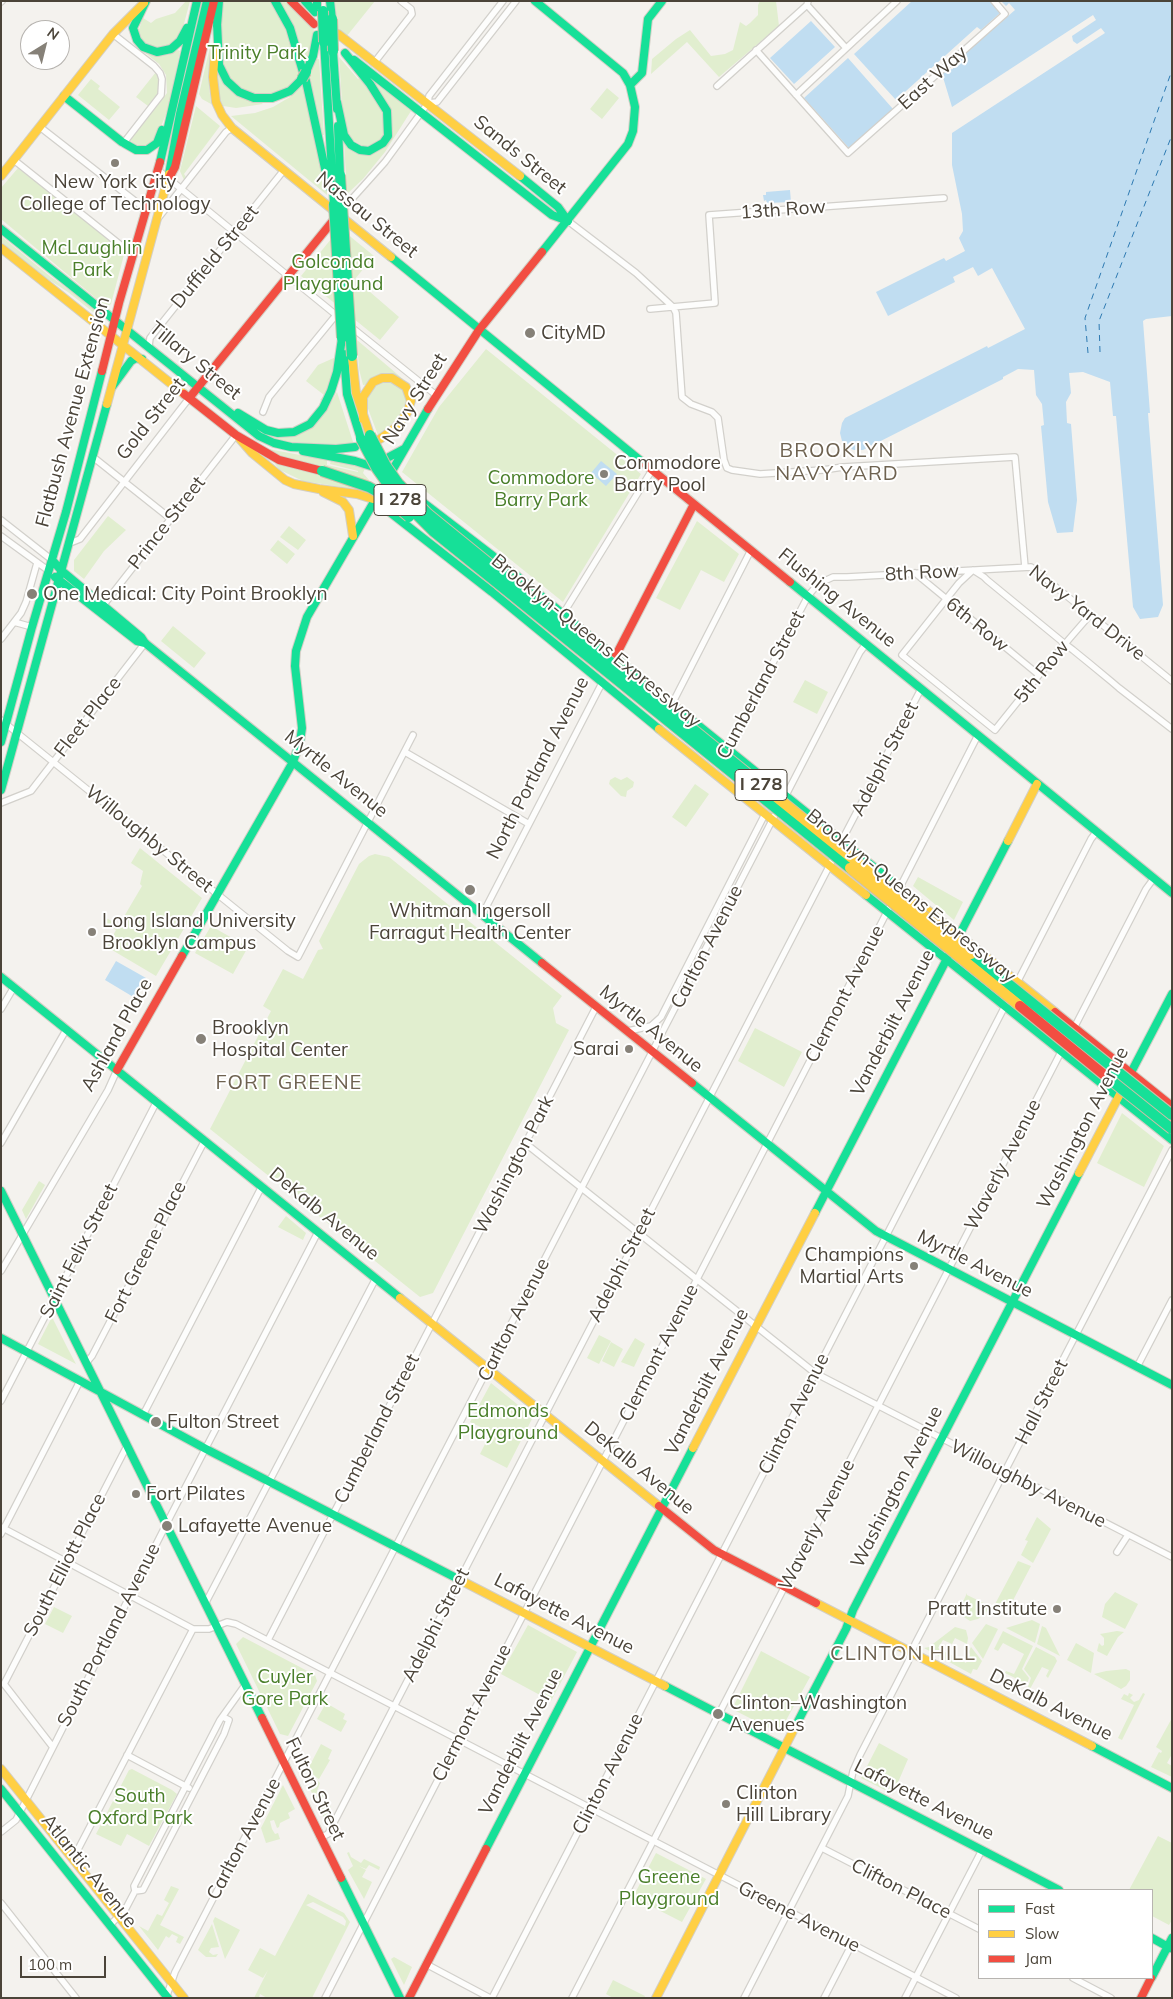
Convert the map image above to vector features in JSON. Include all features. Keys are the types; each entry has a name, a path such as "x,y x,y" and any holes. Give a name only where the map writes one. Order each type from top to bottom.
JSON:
{"main road":[{"path":"146,1 135,21 134,32 140,44 147,49 157,52 170,49 180,41 196,1"},
{"path":"1,176 113,34 146,1"},
{"name":"Flatbush Avenue Extension","path":"1,742 4,722 49,571 115,318 158,170 196,1"},
{"name":"Flatbush Avenue Extension","path":"1,790 94,457 168,179 180,114 207,1"},
{"name":"Flatbush Avenue Extension","path":"168,179 175,167 214,1"},
{"path":"219,1 217,22 219,65 227,80 239,92 254,98 272,98 290,91 304,76 321,38"},
{"path":"226,408 272,432 289,433 302,429 314,420 326,403 345,357 342,338 337,209 333,176 290,28 275,1"},
{"path":"292,1 314,24"},
{"path":"305,1 319,6"},
{"name":"Brooklyn-Queens Expressway","path":"330,1 339,50 333,176"},
{"path":"535,1 614,64 623,73 630,85 642,73 648,19 662,1"},
{"name":"Brooklyn-Queens Expressway","path":"319,6 333,176 347,394 377,469 391,489 422,521 455,549 1172,1129"},
{"name":"Nassau Street","path":"217,22 213,68 215,94 219,110 232,128 337,209 479,330"},
{"name":"Sands Street","path":"338,34 558,207 568,221"},
{"path":"337,102 344,134 351,145 360,150 369,151 383,143 388,136 387,111 370,84 339,50"},
{"name":"Sands Street","path":"339,50 552,215 568,221"},
{"name":"Navy Street","path":"293,762 300,742 302,728 295,666 296,651 308,617 374,500 436,396 479,330 628,144 635,116 634,96 630,85"},
{"path":"64,96 122,142 136,150 151,149 157,143 169,120"},
{"name":"Gold Street","path":"190,397 288,277 337,209"},
{"name":"Tillary Street","path":"1,229 115,318 259,436 274,443 359,461 376,467 389,476 494,557 672,704 1172,1106"},
{"name":"Tillary Street","path":"1,248 190,397 236,435 252,453 278,475 294,484 319,490 344,491 374,500"},
{"name":"Flushing Avenue","path":"479,330 1172,893"},
{"name":"Brooklyn-Queens Expressway","path":"345,357 363,419 366,440 398,483 428,514 609,663 1172,1115"},
{"path":"112,387 131,361 136,358 142,359"},
{"path":"291,447 336,449 366,440 398,425 408,413 410,401 406,387 392,378 382,378 373,382 363,396 363,419"},
{"path":"236,435 279,460 352,480 375,491 426,531 455,549"},
{"path":"389,457 404,450"},
{"path":"319,490 337,498 346,506 350,514 353,536"},
{"path":"374,500 477,580 602,683 1172,1140"},
{"name":"North Portland Avenue","path":"602,683 694,504"},
{"path":"421,536 439,514"},
{"path":"477,580 494,557"},
{"name":"Myrtle Avenue","path":"52,560 138,641 145,643 626,1032 885,1237 1172,1385"},
{"name":"Myrtle Avenue","path":"49,571 59,581 101,608"},
{"name":"Ashland Place","path":"117,1070 216,893 293,762"},
{"name":"Vanderbilt Avenue","path":"409,1998 1037,784"},
{"name":"DeKalb Avenue","path":"1,977 603,1462 722,1554 1172,1788"},
{"name":"Washington Avenue","path":"656,1998 1172,994"},
{"name":"Fulton Street","path":"1,1191 400,1998"},
{"name":"Lafayette Avenue","path":"1,1338 269,1482 1057,1889"},
{"name":"Atlantic Avenue","path":"1,1769 184,1998"},
{"name":"Atlantic Avenue","path":"1,1789 167,1997"},
{"path":"1153,1938 1170,1944 1153,1975"},
{"path":"1141,1998 1151,1979"}],"street":[{"path":"374,63 411,16 411,9 401,1"},
{"name":"Gold Street","path":"337,209 384,162 428,103 429,96 503,1"},
{"name":"Gold Street","path":"428,103 436,102 516,1"},
{"path":"756,50 796,95 896,1"},
{"name":"East Way","path":"796,95 848,153 1005,14 994,1"},
{"path":"717,86 808,3 846,48"},
{"path":"113,34 160,72 162,79 161,96 122,142"},
{"path":"40,127 146,212"},
{"path":"157,220 226,132 232,128"},
{"path":"14,160 123,246 133,257"},
{"path":"158,170 436,396"},
{"name":"Duffield Street","path":"149,346 150,338 284,170"},
{"name":"13th Row","path":"672,307 715,303 709,215 944,198"},
{"path":"568,221 636,273 672,307"},
{"path":"650,309 672,307"},
{"name":"Navy Yard Drive","path":"672,307 676,313 682,397 690,404 712,412 718,418 724,460 727,468 760,474 1015,457 1025,567 1032,568 1172,681"},
{"path":"263,412 269,397 336,315"},
{"name":"Gold Street","path":"69,543 80,539 190,397"},
{"name":"Prince Street","path":"101,608 236,435"},
{"path":"94,457 171,519"},
{"path":"563,614 652,470"},
{"name":"Myrtle Avenue","path":"1,520 52,560"},
{"name":"Myrtle Avenue","path":"1,536 49,571"},
{"path":"672,704 751,550"},
{"path":"1,639 26,602 37,562"},
{"name":"8th Row","path":"820,583 836,576 844,578 1025,567"},
{"path":"946,600 973,570"},
{"name":"Navy Yard Drive","path":"973,570 1172,729"},
{"name":"6th Row","path":"915,573 1039,676"},
{"name":"Cumberland Street","path":"715,774 808,596 820,583"},
{"name":"5th Row","path":"946,600 902,654 995,730 1090,615"},
{"path":"14,622 32,628"},
{"name":"Fleet Place","path":"1,803 31,791 145,643"},
{"name":"Carlton Avenue","path":"626,1032 650,1026 661,1017 769,817 786,795 860,652 866,644"},
{"name":"North Portland Avenue","path":"482,915 602,683"},
{"name":"Adelphi Street","path":"320,1838 328,1834 921,689"},
{"name":"Willoughby Street","path":"4,722 291,954 298,957 369,824"},
{"path":"369,824 413,735"},
{"name":"Clermont Avenue","path":"325,1998 978,735"},
{"path":"405,752 529,824"},
{"name":"Carlton Avenue","path":"167,1997 172,1982 283,1763 653,1053 769,817"},
{"name":"Clinton Avenue","path":"491,1998 1091,839 1097,832"},
{"path":"1074,1028 1146,889 1154,878"},
{"path":"1,1009 14,987"},
{"name":"Washington Park","path":"432,1323 596,1007"},
{"path":"1,1143 66,1030"},
{"name":"Waverly Avenue","path":"572,1998 1061,1052"},
{"name":"Ashland Place","path":"1,1271 108,1090 117,1070"},
{"name":"Saint Felix Street","path":"1,1401 157,1101"},
{"name":"Fort Greene Place","path":"86,1363 96,1348 204,1140"},
{"name":"Willoughby Avenue","path":"525,1143 815,1373 1172,1557"},
{"name":"Hall Street","path":"744,1998 848,1796 853,1771 860,1755 1172,1150"},
{"path":"143,1415 262,1186"},
{"name":"South Portland Avenue","path":"1,1832 14,1822 318,1232"},
{"path":"205,1604 376,1278"},
{"path":"1137,1367 1172,1300"},
{"name":"Cumberland Street","path":"268,1640 432,1323"},
{"path":"73,1859 193,1629 67,1561 2,1530 80,1381"},
{"name":"South Elliott Place","path":"52,1746 4,1684 127,1446"},
{"path":"1117,1552 1128,1535"},
{"name":"Greene Avenue","path":"193,1629 209,1629 224,1622 231,1622 956,1998"},
{"path":"110,1925 120,1917 136,1891 134,1886 186,1786 223,1717 245,1685"},
{"path":"136,1891 143,1890 228,1725 230,1720 223,1717"},
{"path":"127,1755 194,1792"},
{"name":"Clifton Place","path":"822,1848 978,1929"},
{"path":"905,1998 982,1850"},
{"path":"1,1903 76,1998"},
{"path":"824,1998 852,1944"},
{"path":"426,1964 491,1998"},
{"path":"1075,1979 1111,1998"}],"green space":[{"path":"186,1 190,1 181,35 168,46 155,49 141,41 137,29 139,29 143,18 151,23 156,19 175,13"},
{"name":"Trinity Park","path":"222,1 272,1 281,17 301,75 287,89 265,97 240,89 224,70 220,45"},
{"name":"Trinity Park","path":"279,1 284,1 314,27 313,41 305,68"},
{"path":"335,1 375,1 346,37 337,29"},
{"path":"760,1 776,1 779,26 719,77 687,42 651,74 652,59 690,30 711,56 725,54 733,50 740,22 746,26 758,15"},
{"path":"210,47 209,86 211,104 202,99 199,94"},
{"path":"139,48 156,56 180,51 169,107 155,141 151,146 136,146 130,140 167,93 166,75 159,64"},
{"name":"Trinity Park","path":"339,57 358,79 361,77 383,108 386,131 378,142 368,146 363,146 349,138 343,116"},
{"name":"Trinity Park","path":"316,59 319,59 324,135 322,135 308,78"},
{"path":"216,68 218,73 263,104 236,108 223,106 220,99"},
{"path":"156,72 158,75 159,92 148,106 136,97"},
{"path":"365,73 411,111 385,152 363,179 347,194 344,142 366,155 393,131"},
{"path":"91,79 100,86 98,89 120,107 109,120 78,95"},
{"name":"Trinity Park","path":"303,84 327,195 231,116 255,113 273,107 290,97"},
{"path":"607,88 619,98 602,119 590,109"},
{"path":"196,106 220,126 184,174 186,177 184,180 180,171"},
{"name":"McLaughlin Park","path":"18,168 125,251 111,304 108,306 103,304 1,219 1,188"},
{"name":"Golconda Playground","path":"340,228 374,256 355,279 399,317 380,340 301,276"},
{"path":"1,236 51,277 102,313 98,316 68,292 46,278 1,242"},
{"path":"357,340 403,379 363,385 359,369"},
{"name":"Commodore Barry Park","path":"486,349 641,474 563,602 402,472 439,407"},
{"path":"336,357 334,371 323,402 320,400 324,395 306,381 318,365"},
{"path":"391,381 402,388 407,399 399,418 378,435 367,406 369,391 378,383"},
{"path":"337,392 354,445 287,442 274,439 251,424 288,437 330,404"},
{"path":"268,449 327,460 327,465 358,472 330,464 331,460 366,466 363,473 369,480 361,490 303,481 280,470 275,464 285,465 289,461"},
{"path":"108,516 126,530 104,551 84,579 74,571 74,560"},
{"path":"697,521 739,554 724,582 701,570 680,610 656,598"},
{"path":"289,526 306,540 298,550 280,537"},
{"path":"278,540 295,554 287,564 270,550"},
{"path":"173,626 206,653 194,668 161,641"},
{"path":"805,680 828,692 817,714 793,702"},
{"path":"615,777 621,780 627,777 634,782 633,787 627,791 626,797 621,796 609,784 610,780"},
{"path":"695,784 709,794 686,827 672,817"},
{"path":"140,848 202,898 156,976 107,947 116,930 103,923 106,918 119,925 142,886 140,884 143,871 131,863"},
{"path":"375,854 389,857 562,996 553,1008 556,1023 569,1030 433,1293 420,1297 210,1129 271,1011 263,1006 283,969 303,979 318,950 323,949 319,941 359,864"},
{"path":"918,877 963,902 954,920 913,886"},
{"path":"211,926 248,947 233,974 195,953"},
{"path":"755,1028 802,1052 784,1087 738,1061"},
{"path":"1122,1113 1164,1146 1144,1187 1097,1163"},
{"path":"39,1181 45,1185 26,1219 22,1210"},
{"path":"286,1216 306,1233 303,1240 278,1227"},
{"path":"52,1317 68,1349 76,1364 38,1344"},
{"path":"599,1335 611,1341 599,1364 587,1358"},
{"path":"635,1338 645,1344 634,1367 621,1362"},
{"path":"611,1342 623,1349 614,1367 602,1361"},
{"name":"Edmonds Playground","path":"491,1383 533,1417 507,1468 480,1454 491,1432 470,1422"},
{"path":"1037,1517 1051,1529 1033,1563 1021,1555 1028,1541 1025,1540"},
{"path":"1018,1561 1031,1566 1009,1608 994,1606"},
{"path":"1115,1592 1138,1604 1125,1629 1102,1617 1105,1604"},
{"path":"967,1593 967,1595 990,1606 985,1614 978,1619 970,1621 964,1617 962,1604"},
{"path":"54,1607 72,1616 63,1633 45,1624"},
{"path":"1032,1620 1040,1624 1035,1643 1006,1628"},
{"path":"986,1624 998,1629 983,1659 972,1643"},
{"path":"528,1625 577,1652 551,1701 501,1674"},
{"path":"1042,1626 1046,1628 1060,1656 1037,1644"},
{"path":"955,1627 966,1630 967,1644 955,1638 952,1644 943,1640 938,1648 966,1663 971,1647 982,1661 977,1670 973,1669 971,1674 924,1648 929,1647"},
{"path":"1003,1631 1033,1646 1022,1669 1029,1678 1027,1684 1005,1673 1006,1671 1014,1674 1024,1654 1003,1643 998,1651 994,1649"},
{"path":"1117,1631 1124,1632 1118,1637 1107,1656 1097,1651 1099,1643 1102,1646 1104,1645 1104,1638 1100,1634"},
{"name":"Cuyler Gore Park","path":"243,1637 315,1675 317,1681 288,1736 280,1734 236,1644"},
{"path":"1076,1643 1094,1653 1091,1673 1067,1660"},
{"path":"1036,1647 1055,1657 1057,1661 1048,1678 1046,1676 1049,1670 1042,1667 1030,1689 1028,1687 1031,1678 1024,1669"},
{"path":"761,1651 810,1677 779,1733 732,1709"},
{"path":"1126,1669 1130,1671 1130,1680 1121,1689 1094,1674 1106,1671"},
{"path":"1129,1693 1133,1695 1130,1698 1134,1702 1139,1700 1143,1693 1145,1694 1122,1740 1118,1738 1134,1705 1121,1699 1124,1694 1128,1696"},
{"path":"326,1703 345,1714 343,1719 347,1721 341,1732 317,1719"},
{"path":"1172,1718 1172,1754 1167,1763 1172,1766 1172,1777 1151,1767 1159,1752 1161,1753 1162,1751 1156,1747"},
{"path":"879,1743 908,1759 893,1794 861,1778"},
{"path":"321,1744 332,1750 328,1759 330,1760 319,1779 314,1776 311,1769 308,1769"},
{"name":"South Oxford Park","path":"132,1769 177,1794 149,1846 127,1834 121,1846 96,1834 129,1770"},
{"path":"310,1770 320,1783 317,1791 325,1795 321,1801 331,1807 325,1820 310,1789 315,1785 308,1771"},
{"path":"283,1785 295,1809 288,1813 290,1818 280,1823 277,1828 274,1820 270,1821 272,1829 275,1834 278,1833 280,1839 266,1843 261,1828"},
{"path":"1158,1836 1172,1843 1172,1920 1169,1925 1153,1917 1153,1889 1130,1889"},
{"path":"349,1852 351,1857 361,1863 364,1859 380,1867 379,1870 369,1865 366,1869 359,1866 366,1870 362,1877 372,1882 364,1899 348,1870 353,1866 347,1853"},
{"name":"Greene Playground","path":"656,1853 706,1879 682,1922 633,1897"},
{"path":"171,1886 179,1889 160,1925 184,1937 180,1944 176,1942 178,1937 172,1934 169,1938 166,1936 158,1950 139,1926 148,1931 157,1914 162,1916 169,1903 164,1900"},
{"path":"308,1894 344,1913 350,1922 312,1998 267,1998 260,1994 259,1998 254,1998 268,1970 263,1978 248,1970 260,1948 275,1956","holes":["313,1902 343,1917 346,1921 345,1926 306,1905"]},
{"path":"215,1917 240,1930 225,1959 213,1921"},
{"path":"212,1924 219,1947 211,1948 209,1952 213,1955 218,1954 216,1957 206,1957 198,1950"},
{"path":"394,1957 412,1967 404,1985 391,1959"},
{"path":"613,1980 645,1996 644,1998 613,1998 606,1994"}],"water":[{"path":"912,1 990,1 1000,13 981,30 977,27 896,100 854,54"},
{"path":"1001,1 1172,1 1172,316 1143,321 1163,605 1158,617 1140,619 1133,607 1116,416 1113,416 1110,382 1083,372 1069,373 1071,393 1066,402 1067,423 1071,424 1077,500 1073,532 1057,533 1048,502 1041,426 1044,425 1042,404 1036,395 1034,370 1018,369 1003,377 1003,379 863,450 854,450 847,447 842,441 840,433 845,418 987,346 988,348 1025,329 992,268 978,276 973,267 953,277 955,282 888,316 876,292 944,258 946,261 965,251 959,238 963,231 962,214 952,165 952,107 942,74 947,70 953,69 953,64 1015,10 1009,3 1006,6"},
{"path":"811,21 835,47 794,84 770,58"},
{"path":"848,58 893,109 849,148 804,98"},
{"path":"790,190 791,202 767,203 766,200 764,201 763,195 766,195 766,192"},
{"name":"Commodore Barry Pool","path":"601,461 617,474 606,486 591,473"},
{"path":"116,961 146,978 135,998 105,980"}],"pier":[{"path":"1093,15 1096,20 1072,36 1073,41 1077,44 1101,28 1105,33 952,133 952,107"}],"ferry route":[{"path":"1088,353 1085,318 1172,70"},
{"path":"1100,352 1099,321 1172,135"}],"traffic: fast":[{"path":"146,1 133,28 137,40 143,47 157,52 171,49 180,41 187,28"},
{"path":"160,162 197,1"},
{"path":"169,174 180,114 207,1"},
{"path":"217,26 219,1"},
{"path":"275,1 290,28 303,72"},
{"path":"305,1 315,12"},
{"path":"317,1 317,6"},
{"path":"330,1 332,19"},
{"path":"535,1 623,73 630,85 635,107 633,131 628,144 542,252"},
{"path":"630,85 642,73 648,19 662,1"},
{"path":"323,11 324,42"},
{"path":"332,19 333,51"},
{"path":"217,22 219,65 227,81 239,92 254,98 272,98 290,91 302,79"},
{"path":"306,72 313,56 317,35"},
{"path":"324,42 334,204"},
{"path":"333,51 337,109"},
{"path":"337,102 344,135 351,145 360,150 369,151 383,143 388,136 387,111 370,84 345,53"},
{"path":"354,60 552,215 568,221"},
{"path":"302,79 306,72"},
{"path":"306,81 329,187"},
{"path":"64,96 122,142"},
{"path":"338,126 340,175"},
{"path":"122,142 136,150 147,150 157,143 162,130"},
{"path":"340,175 352,356"},
{"path":"520,176 558,207 568,221"},
{"path":"334,204 342,338"},
{"path":"1,229 259,436 274,443 291,447 336,449 355,447"},
{"path":"391,257 646,465"},
{"path":"238,413 266,430 278,433 294,432 310,424 323,408 331,391 337,372 342,338"},
{"path":"344,354 347,394 361,439"},
{"path":"112,387 131,361 136,358 142,359"},
{"path":"1,742 66,512 102,371"},
{"path":"1,790 107,404"},
{"path":"182,956 293,762 300,742 302,728 295,666 296,651 307,617 428,409"},
{"path":"370,435 386,466 398,483 428,514 759,783"},
{"path":"361,439 377,469 391,489 433,531 850,868"},
{"path":"389,457 404,449"},
{"path":"303,451 355,461 377,468"},
{"path":"322,471 369,487 383,495 409,517"},
{"path":"416,497 493,556 672,704 895,884"},
{"path":"373,499 492,592 659,729"},
{"path":"52,560 62,571 141,637 145,643 542,963"},
{"path":"55,577 137,641 145,643"},
{"path":"790,582 1172,893"},
{"path":"815,1213 1008,841"},
{"path":"866,895 1172,1140"},
{"path":"971,954 1172,1115"},
{"path":"1,977 400,1298"},
{"path":"1125,1084 1172,994"},
{"path":"1108,1078 1172,1129"},
{"path":"692,1083 876,1231 1172,1385"},
{"path":"794,1729 846,1629 853,1610 1079,1173"},
{"path":"1,1191 262,1718"},
{"path":"1,1338 206,1449 464,1582"},
{"path":"486,1849 693,1448"},
{"path":"665,1686 1057,1889"},
{"path":"1092,1746 1172,1788"},
{"path":"1,1789 168,1998"},
{"path":"341,1878 400,1998"},
{"path":"1153,1975 1172,1938"},
{"path":"1153,1939 1170,1948"}],"traffic: slow":[{"path":"1,176 113,34 144,3"},
{"path":"338,34 520,176"},
{"path":"215,50 213,77 216,102 222,115 232,128 391,257"},
{"path":"107,404 169,174"},
{"path":"1,248 184,394"},
{"path":"352,356 356,393 370,435"},
{"path":"363,419 363,397 373,382 382,378 392,378 406,387 411,401 407,413 395,428 380,439"},
{"path":"239,438 252,453 285,480 294,484 357,494 373,499"},
{"path":"323,492 343,502 349,510 353,536"},
{"path":"659,729 866,895"},
{"path":"759,783 971,954"},
{"path":"1008,841 1037,784"},
{"path":"850,868 1020,1006"},
{"path":"895,884 1055,1012"},
{"path":"1079,1173 1120,1094"},
{"path":"693,1448 815,1213"},
{"path":"400,1298 659,1506"},
{"path":"464,1582 665,1686"},
{"path":"816,1603 1092,1746"},
{"path":"656,1998 794,1729"},
{"path":"1,1769 184,1998"}],"traffic: jam":[{"path":"169,178 175,167 214,1"},
{"path":"291,1 314,24"},
{"path":"102,371 119,303 160,162"},
{"path":"190,397 336,217"},
{"path":"428,409 479,330 542,252"},
{"path":"184,394 236,435 279,460 322,471"},
{"path":"646,465 790,582"},
{"path":"613,661 694,504"},
{"path":"117,1070 182,956"},
{"path":"542,963 692,1083"},
{"path":"1020,1006 1108,1078"},
{"path":"1055,1012 1172,1106"},
{"path":"659,1506 714,1550 816,1603"},
{"path":"262,1718 341,1878"},
{"path":"409,1998 486,1849"},
{"path":"1141,1998 1150,1979"}],"place":[{"name":"New York City College of Technology","path":"115,163"},
{"name":"CityMD","path":"530,333"},
{"name":"Commodore Barry Pool","path":"604,474"},
{"name":"One Medical: City Point Brooklyn","path":"32,594"},
{"name":"Whitman Ingersoll Farragut Health Center","path":"470,890"},
{"name":"Long Island University Brooklyn Campus","path":"92,932"},
{"name":"Brooklyn Hospital Center","path":"201,1039"},
{"name":"Sarai","path":"629,1049"},
{"name":"Champions Martial Arts","path":"914,1266"},
{"name":"Fulton Street","path":"156,1422"},
{"name":"Fort Pilates","path":"136,1494"},
{"name":"Lafayette Avenue","path":"167,1526"},
{"name":"Pratt Institute","path":"1057,1609"},
{"name":"Clinton–Washington Avenues","path":"718,1714"},
{"name":"Clinton Hill Library","path":"726,1804"}],"district":[{"name":"BROOKLYN NAVY YARD","path":"837,462"},
{"name":"FORT GREENE","path":"289,1083"},
{"name":"CLINTON HILL","path":"903,1654"}]}
